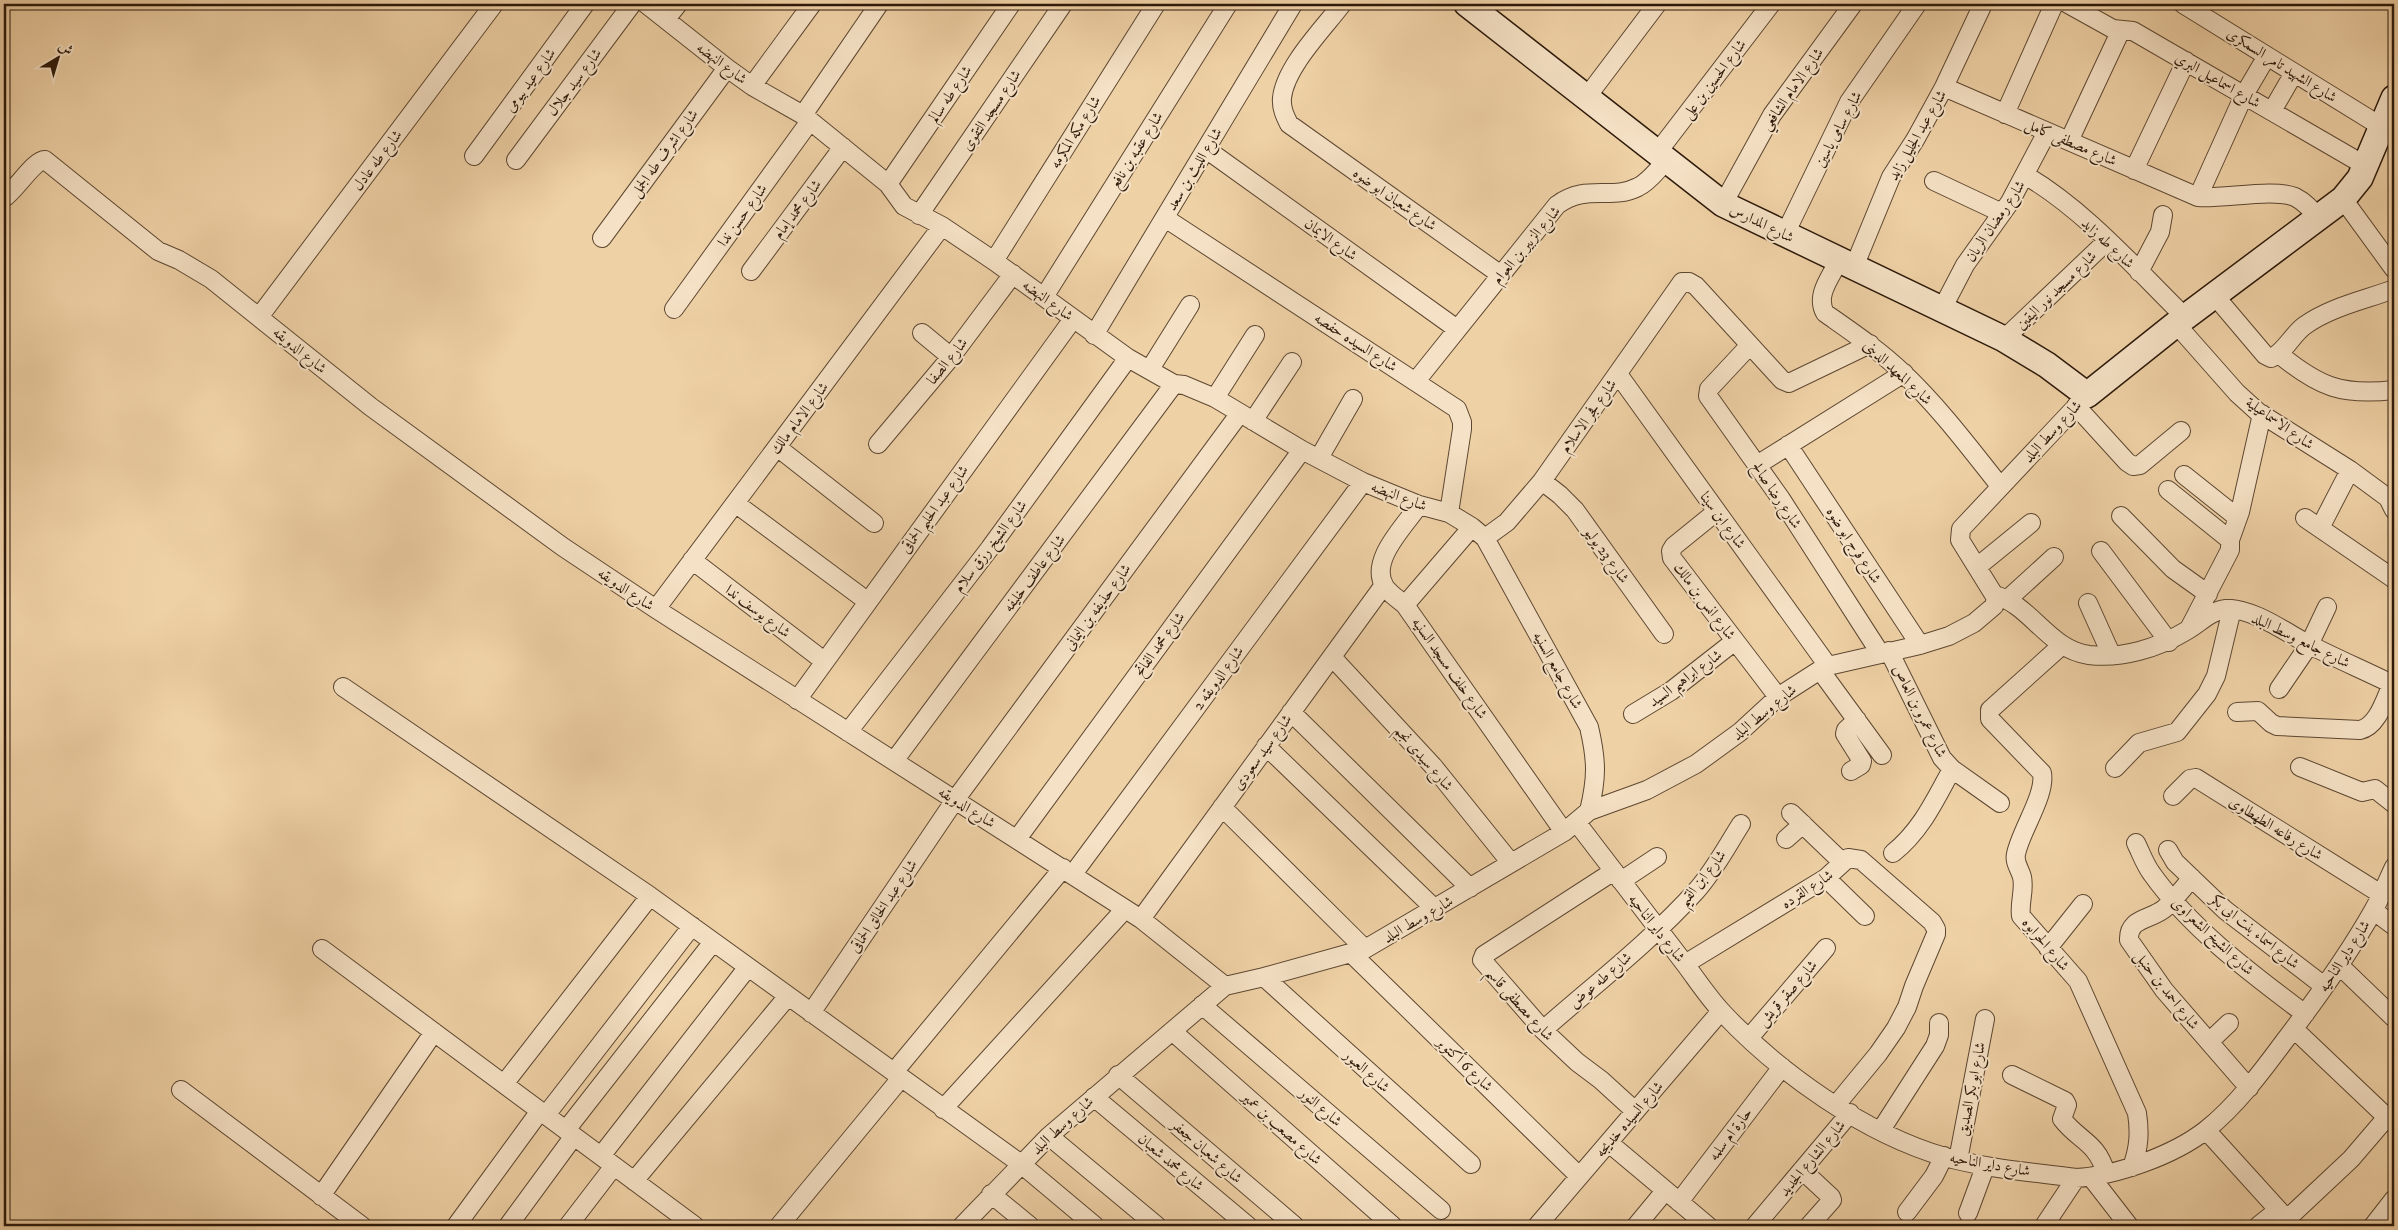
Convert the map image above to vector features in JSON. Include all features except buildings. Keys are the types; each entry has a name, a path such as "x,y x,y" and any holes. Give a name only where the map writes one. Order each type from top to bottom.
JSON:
{"street":[{"name":"شارع طه عادل","path":"259,317 494,4"},
{"name":"شارع عيد بيومى","path":"474,156 586,4"},
{"name":"شارع سيد جلال","path":"516,160 632,4"},
{"name":"شارع النهضه","path":"646,4 752,86 806,118 888,184 904,206 942,226 994,261 1128,358 1174,384 1184,385 1215,398 1302,450 1363,482 1419,505 1449,513 1479,533"},
{"path":"666,19 678,4"},
{"name":"شارع حسن ندا","path":"674,309 806,118 879,4"},
{"name":"شارع طه سالم","path":"888,184 1011,4"},
{"name":"شارع مسجد التقوى","path":"919,215 1063,4"},
{"name":"شارع مكه المكرمه","path":"994,261 1156,4"},
{"name":"شارع عقبه بن نافع","path":"1044,297 1228,4"},
{"name":"شارع الليث بن سعد","path":"1094,335 1293,4"},
{"name":"شارع شعبان ابو ضوه","path":"1342,4 1291,71 1284,87 1282,99 1283,112 1289,124 1501,275"},
{"name":"شارع المدارس","path":"1467,4 1723,204 2004,339 2047,365 2081,400"},
{"path":"1586,98 1657,4"},
{"name":"شارع الحسين بن على","path":"1661,157 1771,4"},
{"name":"شارع الامام الشافعي","path":"1723,204 1772,114 1852,4"},
{"name":"شارع سامى ياسين","path":"1785,234 1849,102 1917,4"},
{"name":"شارع عبد الجليل زايد","path":"1847,264 1891,177 1915,140 1944,87 1983,4"},
{"path":"2005,114 2054,4"},
{"name":"شارع اسماعيل البري","path":"2068,4 2112,29 2134,30 2366,166"},
{"name":"شارع الشهيد تامر السمكرى","path":"2183,4 2382,127"},
{"path":"752,86 806,6"},
{"path":"2069,142 2121,30"},
{"path":"2198,197 2244,95 2267,56"},
{"path":"2134,170 2186,61"},
{"name":"شارع اشرف طه الجمل","path":"602,238 727,68"},
{"path":"2272,111 2294,73"},
{"name":"شارع مصطفى كامل","path":"1944,87 2198,197 2217,199 2278,194 2294,197 2308,205 2318,218"},
{"name":"شارع وسط البلد","path":"962,1226 1049,1136 1224,986 1358,951 1435,909 1577,822 1647,790 1696,764 1740,732 1778,697 1824,668 1884,652 1920,645 1949,636 1974,622 1994,606 2001,597 1977,567 1960,540 1961,529 2081,400 2181,320 2343,199 2360,178 2394,98"},
{"name":"شارع رمضان الريان","path":"1942,309 1965,265 2002,213 2025,176 2047,132"},
{"name":"شارع محمد إمام","path":"751,270 843,147"},
{"name":"شارع الايمان","path":"1206,150 1457,330"},
{"name":"شارع الزبير بن العوام","path":"1416,381 1557,205 1568,196 1577,194 1622,192 1638,187 1661,157"},
{"name":"شارع الدويقه","path":"4,198 20,185 38,162 42,160 49,163 158,251 211,279 371,407 563,547 796,700 1141,919 1224,986"},
{"name":"شارع طه زايد","path":"2025,176 2058,198 2107,241 2139,272 2181,320"},
{"path":"1934,181 2002,213"},
{"path":"2343,199 2394,269"},
{"path":"2139,272 2160,232 2163,215"},
{"name":"شارع السيده حفصه","path":"1165,218 1457,409 1462,422 1449,513"},
{"name":"شارع الامام مالك","path":"656,609 942,226"},
{"name":"شارع مسجد نور اليقين","path":"2004,339 2107,241"},
{"name":"شارع المعهد الدينى","path":"1847,264 1821,297 1821,305 1825,313 1870,344 1904,373 1944,416 2000,486"},
{"name":"شارع الصفا","path":"878,444 951,357 1013,274"},
{"name":"شارع فجر الاسلام","path":"1405,605 1479,533 1507,522 1542,481 1679,284 1686,281 1696,286 1750,345"},
{"path":"2215,296 2267,357 2271,358 2279,354 2288,341 2304,326 2325,314 2394,290"},
{"path":"1150,369 1190,305"},
{"name":"شارع عبد الحليم الحماقى","path":"796,700 1073,319"},
{"name":"شارع الاسماعيلية","path":"2181,320 2237,393 2262,414 2350,470 2388,498 2394,510"},
{"path":"922,333 951,357"},
{"path":"1215,398 1255,335"},
{"path":"1750,345 1782,380 1789,383 1870,344"},
{"name":"شارع رضا صالح","path":"1750,345 1708,393 1884,652"},
{"path":"2279,354 2304,375 2334,388 2366,393 2394,390"},
{"name":"شارع الشيخ رزق سلام","path":"848,732 990,548 1128,358"},
{"name":"شارع حذيفه بن اليمانى","path":"955,800 1246,417 1292,362"},
{"path":"1757,465 1904,373"},
{"name":"شارع ابن سينا","path":"1618,374 1716,512 1882,755"},
{"name":"شارع عاطف خليفه","path":"894,761 1174,384"},
{"path":"1319,458 1354,399"},
{"path":"2081,400 2127,462 2133,466 2140,465 2181,430"},
{"path":"2188,630 2230,550 2230,540 2238,518 2262,414"},
{"name":"شارع فرج ابو ضوه","path":"1788,445 1920,645"},
{"path":"777,447 874,523"},
{"name":"شارع محمد الفاتح","path":"1017,839 1302,450"},
{"path":"2320,528 2350,470"},
{"path":"2184,474 2238,518"},
{"name":"شارع 23 يوليو","path":"1542,481 1560,494 1575,510 1664,634"},
{"name":"شارع الدويقه 2","path":"779,1226 898,1075 1068,871 1363,482"},
{"path":"2168,490 2230,540"},
{"path":"735,502 867,601"},
{"path":"1384,585 1380,577 1381,559 1419,505"},
{"name":"شارع انس بن مالك","path":"1716,512 1674,546 1671,554 1673,560 1778,697"},
{"path":"2121,516 2173,569 2208,594"},
{"path":"2305,518 2394,579"},
{"path":"1977,567 2031,523"},
{"name":"شارع جامع السنيه","path":"1479,533 1589,727 1596,755 1596,784 1577,822"},
{"path":"2101,551 2169,642"},
{"path":"2001,597 2054,557"},
{"name":"شارع يوسف ندا","path":"692,560 824,661"},
{"name":"شارع خلف مسجد السنيه","path":"1384,585 1405,605 1577,822"},
{"name":"شارع سيد سعودى","path":"1141,919 1384,585"},
{"name":"شارع جامع وسط البلد","path":"2001,597 2061,646 2089,655 2146,650 2169,642 2213,613 2232,609 2252,615 2309,645 2393,684"},
{"path":"2088,603 2110,654"},
{"path":"2279,689 2309,645 2327,606"},
{"path":"2116,768 2139,743 2176,732 2207,694 2216,676 2232,609"},
{"name":"شارع ابراهيم السيد","path":"1633,714 1672,691 1735,640"},
{"name":"شارع الحرابوه","path":"2061,646 1990,710 1988,714 1990,719 2042,773 2043,787 2032,810 2016,860 2022,876 2021,916 2078,981 2137,1113 2140,1131 2138,1150 2132,1167"},
{"name":"شارع عمرو بن العاص","path":"1884,652 1936,747 1952,769 2000,803"},
{"name":"شارع سيدى نجم","path":"1332,657 1433,766 1511,863"},
{"path":"2237,712 2258,712 2277,726 2366,729 2374,722 2393,684"},
{"path":"343,687 692,926 1021,1164 1095,1226"},
{"path":"1291,712 1470,888"},
{"path":"1851,771 1861,765 1862,761 1845,734 1846,730 1857,720"},
{"path":"1266,746 1435,909"},
{"path":"2300,767 2362,792 2375,789 2394,804"},
{"name":"شارع عمرو بن العاص","path":"1893,853 1908,841 1920,826 1952,769"},
{"name":"شارع رفاعه الطهطاوى","path":"2174,796 2190,779 2196,778 2381,894"},
{"name":"شارع عبد الخالق الحماقى","path":"811,1013 955,800"},
{"name":"شارع 6 أكتوبر","path":"1222,807 1358,951 1579,1176"},
{"path":"1786,839 1797,819 1842,862"},
{"name":"شارع داير الناحيه","path":"1577,822 1721,1011 1782,1067 1843,1109 1881,1130 1951,1158 1985,1166 2091,1176 2132,1167 2184,1145 2206,1130 2249,1088 2339,965 2374,911 2394,867"},
{"name":"شارع ابن القيم","path":"1658,929 1697,890 1741,824"},
{"name":"شارع الشيخ الشعراوى","path":"2136,843 2151,873 2200,927 2246,969 2305,1014"},
{"name":"شارع اسماء بنت ابى بكر","path":"2168,850 2176,862 2225,910 2324,986"},
{"path":"1618,876 1657,857"},
{"name":"شارع القرده","path":"1686,964 1826,878 1848,858 1860,860 1932,922 1936,929 1936,934"},
{"name":"شارع مصطفى قاسم","path":"1618,876 1483,956 1484,963 1543,1030 1635,1112"},
{"path":"1826,878 1865,916"},
{"name":"شارع احمد بن حنبل","path":"2192,878 2164,909 2135,924 2129,933 2129,940 2164,990 2249,1088"},
{"path":"504,1084 650,896"},
{"path":"2048,948 2083,904"},
{"path":"943,1109 1125,909"},
{"path":"2374,911 2394,926"},
{"path":"456,1226 692,926"},
{"name":"شارع طه عوض","path":"1543,1030 1658,929"},
{"name":"شارع الشارع الجديد","path":"1755,1226 1802,1170 1896,1028 1908,1007 1914,986 1936,934"},
{"path":"508,1226 570,1133 713,942"},
{"name":"شارع صقر قريش","path":"1749,1038 1826,948"},
{"path":"322,949 695,1226"},
{"path":"2339,965 2394,1018"},
{"path":"568,1226 608,1161 748,967"},
{"name":"شارع العبور","path":"1264,977 1471,1164"},
{"path":"634,1181 788,996"},
{"name":"شارع النور","path":"1202,1005 1440,1210"},
{"name":"شارع السيده خديجه","path":"1537,1226 1721,1011"},
{"name":"شارع ابو بكر الصديق","path":"1907,1212 1951,1158 1985,1019"},
{"path":"1881,1130 1935,1046 1939,1035 1939,1023"},
{"name":"شارع احمد بن حنبل","path":"2209,1042 2229,1023"},
{"path":"2258,1226 2286,1219 2351,1160 2390,1121 2294,1029"},
{"name":"شارع مصعب بن عمير","path":"1172,1031 1393,1226"},
{"path":"321,1196 434,1032"},
{"name":"حارة ام سلمه","path":"1636,1226 1672,1196 1782,1067"},
{"name":"شارع شعبان جعفر","path":"1118,1075 1295,1226"},
{"path":"2012,1075 2065,1101 2067,1105 2062,1119 2093,1147 2102,1159 2091,1176 2044,1226"},
{"path":"180,1090 362,1226"},
{"name":"شارع محمد شعبان","path":"1094,1097 1248,1226"},
{"path":"2206,1130 2286,1219"},
{"path":"1049,1136 1157,1226"},
{"path":"1609,1142 1708,1226"},
{"path":"1968,1213 1985,1166"},
{"path":"1802,1170 1831,1196 1832,1200 1809,1226"},
{"path":"2091,1176 2124,1224"},
{"path":"991,1194 1030,1226"},
{"path":"2373,1226 2394,1199"}]}
